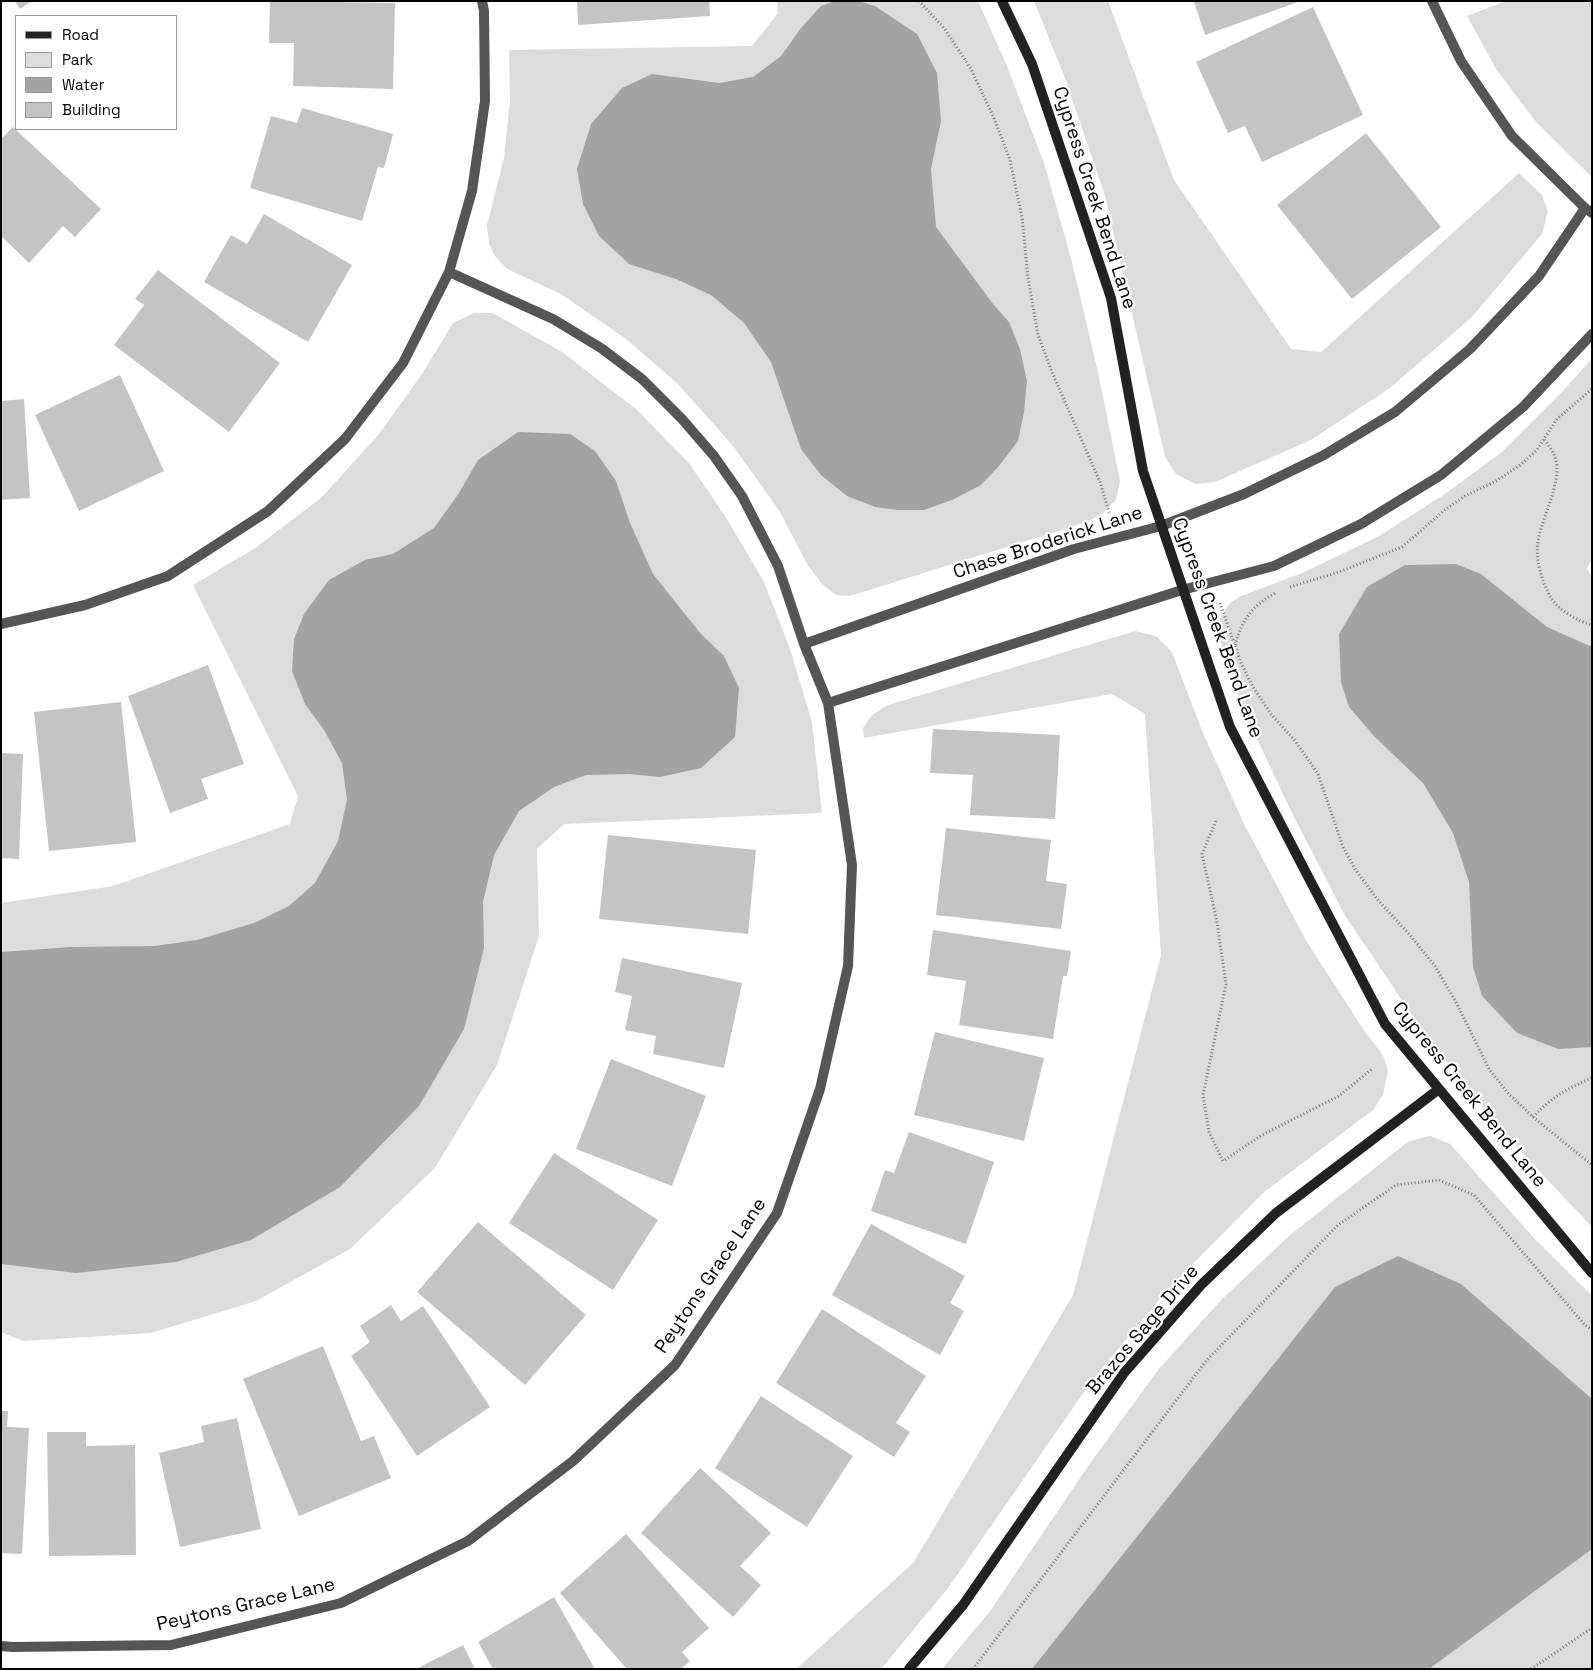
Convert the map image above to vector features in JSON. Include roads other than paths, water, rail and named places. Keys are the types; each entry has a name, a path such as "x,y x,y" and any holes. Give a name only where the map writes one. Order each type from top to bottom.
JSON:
{"street":[{"path":"1,624 85,605 168,576 268,511 345,439 403,363 449,272 472,191 485,101 484,11 482,1"},
{"name":"Cypress Creek Bend Lane","path":"1002,1 1032,64 1111,298 1143,471 1182,590 1234,736 1385,1024 1592,1273"},
{"path":"1432,1 1461,61 1512,136 1588,211"},
{"name":"Chase Broderick Lane","path":"804,644 1074,549 1162,526 1244,494 1315,460 1395,412 1470,350 1539,276 1588,211"},
{"name":"Peytons Grace Lane","path":"1,1646 171,1645 340,1603 468,1541 573,1461 675,1365 777,1214 820,1089 848,966 852,865 828,703 804,644 778,566 742,496 714,456 682,419 642,379 601,348 553,319 449,272"},
{"path":"828,703 1182,590 1274,566 1361,524 1441,475 1523,407 1592,334"},
{"name":"Brazos Sage Drive","path":"909,1669 963,1605 1124,1373 1201,1285 1276,1213 1439,1089"}],"water":[{"path":"835,1 858,1 875,6 917,34 937,73 941,121 931,169 936,227 993,304 1009,322 1020,349 1027,381 1024,412 1018,441 999,466 981,485 952,500 924,510 898,510 875,507 847,496 821,475 801,449 771,362 744,323 711,295 676,279 629,264 599,236 583,204 577,169 591,124 622,88 652,74 719,83 753,77 781,56 801,28 821,6"},
{"path":"518,432 570,434 595,451 616,481 630,523 653,574 701,634 724,656 739,688 735,737 701,768 660,777 629,774 586,775 554,787 519,811 494,855 483,902 484,948 464,1029 419,1106 340,1187 251,1240 176,1262 76,1273 1,1264 1,952 71,947 154,946 197,940 254,923 289,906 315,883 338,841 347,800 342,763 324,730 305,704 292,671 294,639 304,614 329,580 365,560 393,554 434,528 459,493 478,460"},
{"path":"1456,564 1481,574 1547,627 1592,647 1592,1047 1558,1049 1517,1033 1482,996 1473,967 1469,882 1453,833 1423,783 1374,736 1349,707 1341,682 1339,634 1367,587 1405,565"},
{"path":"1398,1256 1461,1284 1592,1399 1592,1549 1429,1669 1032,1669 1335,1287"}]}
